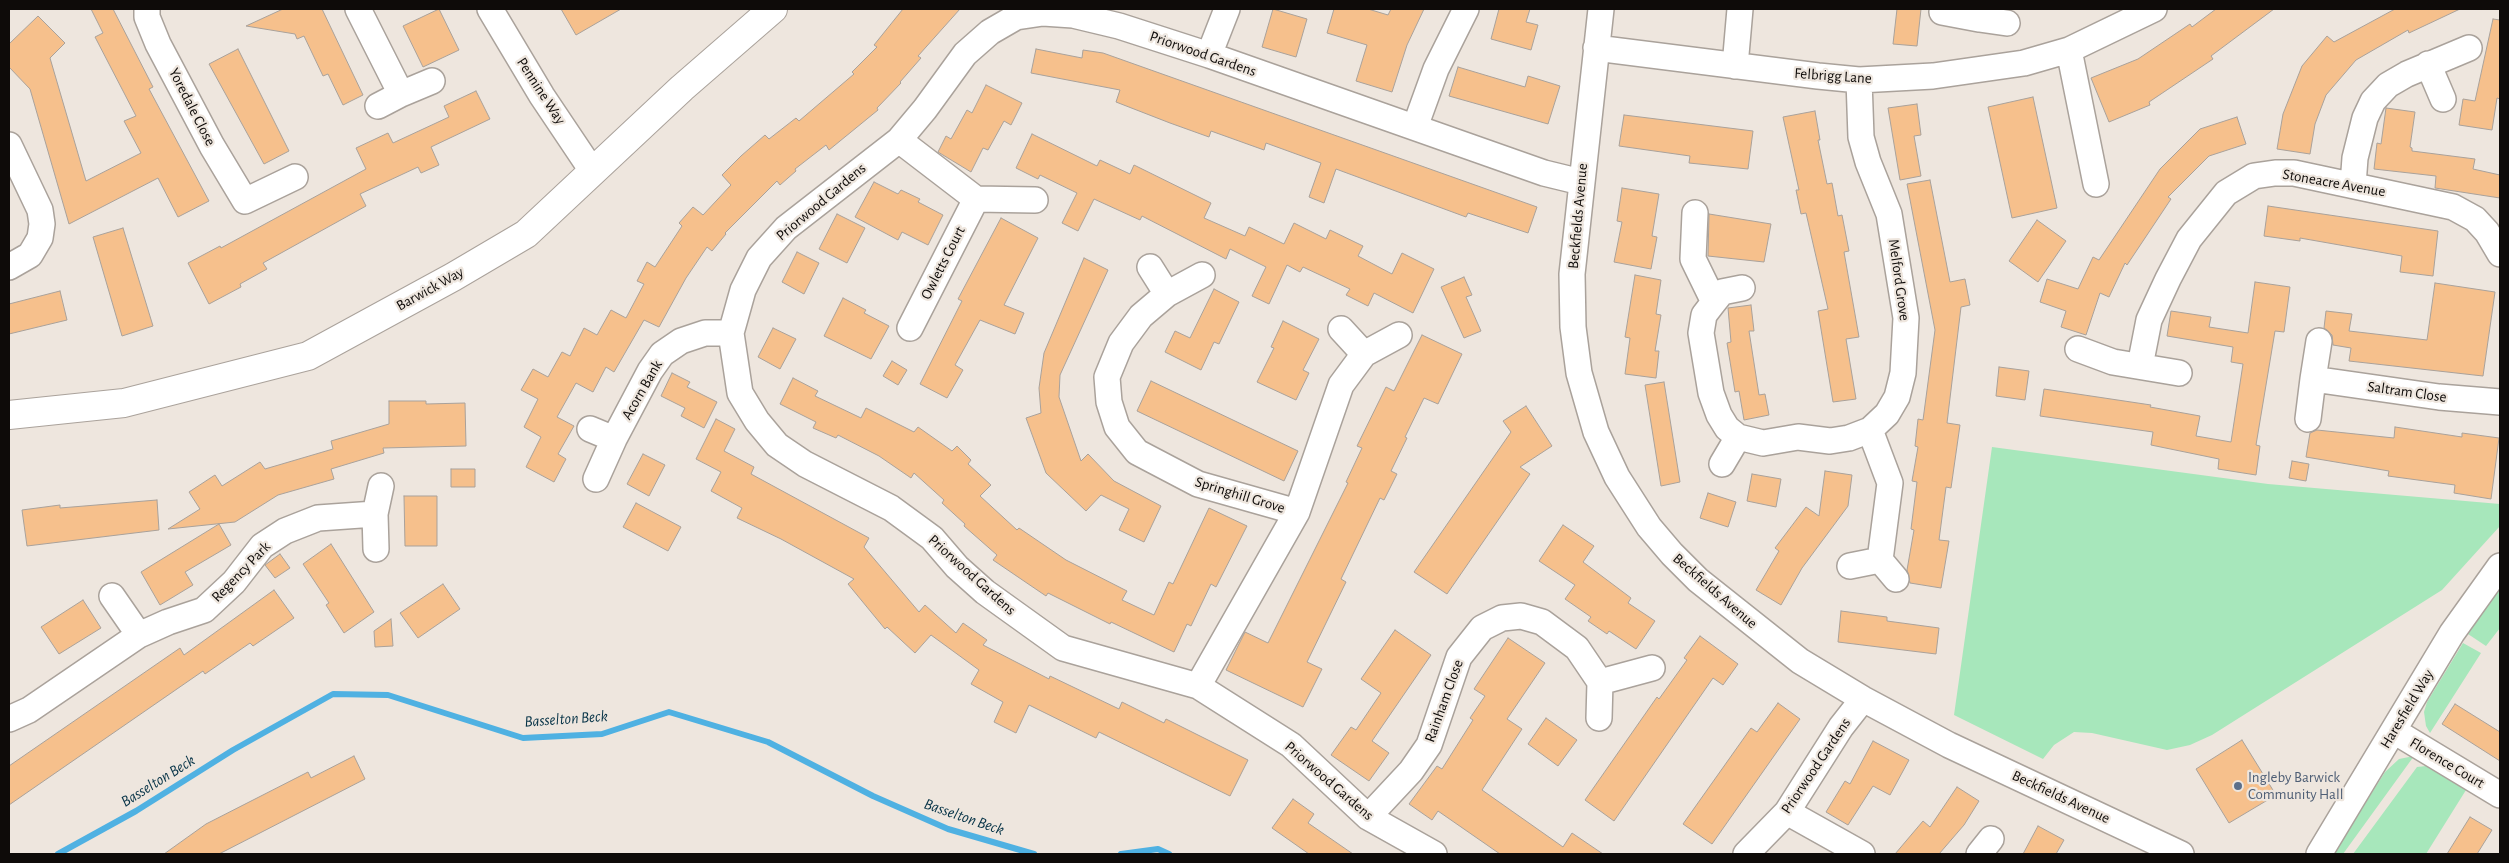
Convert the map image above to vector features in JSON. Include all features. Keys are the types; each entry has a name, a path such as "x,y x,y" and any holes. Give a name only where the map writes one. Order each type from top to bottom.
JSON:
{"street":[{"name":"Yoredale Close","path":"147,9 158,44 212,146 235,207 295,177"},
{"path":"358,9 401,94"},
{"name":"Pennine Way","path":"490,9 542,96 593,172"},
{"name":"Barwick Way","path":"9,415 124,403 308,356 453,277 526,234 682,88 773,9"},
{"path":"1210,55 1227,9"},
{"path":"1415,127 1436,68 1466,9"},
{"name":"Beckfields Avenue","path":"1601,9 1580,182 1572,274 1573,327 1579,372 1594,424 1617,477 1649,527 1698,580 1800,661 1863,699 1949,745 2181,854"},
{"path":"1734,66 1740,9"},
{"name":"Felbrigg Lane","path":"1596,48 1859,80 1923,76 1983,70 2069,50 2154,9"},
{"path":"1942,12 1980,14 2007,23"},
{"name":"Priorwood Gardens","path":"1434,854 1368,817 1291,745 1198,686 1063,648 985,592 958,567 932,538 891,508 805,464 777,445 740,393 731,333 743,290 759,258 786,228 899,140 965,54 990,32 1016,17 1044,13 1073,15 1119,26 1210,55 1544,173 1580,182"},
{"path":"2353,185 2359,142 2365,118 2373,101 2388,84 2428,64 2469,48"},
{"path":"2069,50 2096,184"},
{"path":"2428,64 2443,100"},
{"path":"378,106 432,80"},
{"name":"Melford Grove","path":"1738,437 1764,443 1798,437 1830,441 1850,438 1870,430 1887,414 1897,397 1903,373 1906,318 1890,214 1868,162 1861,137 1859,80"},
{"path":"899,140 976,199 1035,200"},
{"path":"9,145 40,210 42,224 40,238 30,255 9,267"},
{"name":"Stoneacre Avenue","path":"2140,366 2150,320 2168,279 2189,239 2226,193 2254,176 2294,173 2453,207 2475,219 2487,232 2500,254"},
{"name":"Owletts Court","path":"910,328 976,199"},
{"path":"1696,213 1693,259 1714,302"},
{"path":"1150,267 1167,294"},
{"name":"Springhill Grove","path":"1202,274 1167,294 1141,316 1121,343 1107,377 1116,427 1137,452 1198,484 1297,512"},
{"path":"1722,464 1738,437 1727,428 1719,415 1712,393 1700,333 1704,315 1722,292 1742,288"},
{"path":"1341,329 1364,354"},
{"name":"Acorn Bank","path":"596,479 614,439 650,371 662,354 681,341 704,333 731,333"},
{"name":"Springhill Grove","path":"1198,686 1297,512 1341,385 1364,354 1399,334"},
{"path":"2308,419 2319,341"},
{"path":"2078,349 2113,362 2179,373"},
{"name":"Saltram Close","path":"2314,379 2440,397 2500,402"},
{"path":"590,429 614,439"},
{"path":"1870,430 1890,483 1880,560 1896,580"},
{"path":"376,549 375,514 382,486"},
{"name":"Regency Park","path":"9,719 29,710 139,635 168,622 204,610 234,582 262,546 285,531 318,518 375,514"},
{"path":"1850,566 1880,560"},
{"name":"Haresfield Way","path":"2318,854 2452,634 2500,566"},
{"path":"112,596 139,635"},
{"name":"Rainham Close","path":"1368,817 1411,771 1429,745 1459,657 1482,628 1502,618 1521,616 1542,622 1577,648 1600,682"},
{"path":"1600,718 1600,682 1652,668"},
{"name":"Priorwood Gardens","path":"1746,854 1787,812 1841,727 1863,699"},
{"name":"Florence Court","path":"2394,731 2500,795"},
{"path":"1787,812 1862,854"}],"green space":[{"path":"1992,447 2268,484 2500,504 2500,526 2442,590 2212,735 2190,745 2167,750 2092,733 2074,732 2054,745 2043,759 1954,715"},
{"path":"2500,586 2500,628 2486,646 2468,634"},
{"path":"2463,643 2481,653 2430,733 2426,726 2424,712 2427,702"},
{"path":"2414,756 2343,854 2333,854 2385,772 2399,759"},
{"path":"2426,766 2466,790 2426,854 2353,854 2417,767"}],"building":[{"path":"91,9 113,9 153,87 149,89 209,201 178,217 158,178 69,224 30,89 9,67 9,44 38,16 65,43 50,58 86,181 141,153 124,121 136,116 95,37 103,33"},
{"path":"283,9 322,9 363,95 343,105 328,74 323,76 304,36 297,39 295,34 246,26"},
{"path":"439,9 459,50 423,67 403,26"},
{"path":"561,9 621,9 576,35"},
{"path":"903,9 960,9 918,56 921,58 901,83 877,108 878,110 829,150 826,145 795,169 796,171 780,185 777,181 725,233 712,251 707,247 686,278 659,327 644,320 614,372 606,367 593,392 576,383 557,417 574,426 558,454 566,459 554,482 526,467 541,437 524,427 538,399 521,390 533,369 548,377 562,352 570,356 584,328 597,335 611,310 626,318 644,284 637,281 647,262 655,267 682,226 679,223 693,207 703,215 731,185 722,175 741,156 765,135 769,139 796,118 799,121 854,74 852,72 877,47 874,45"},
{"path":"1273,9 1307,19 1296,57 1262,47"},
{"path":"1334,9 1368,9 1388,15 1391,9 1424,9 1407,45 1392,92 1356,81 1367,45 1327,33"},
{"path":"1499,9 1530,9 1526,22 1538,25 1531,50 1491,39"},
{"path":"1897,9 1921,9 1917,46 1893,44"},
{"path":"2216,9 2274,9 2211,56 2213,59 2149,102 2150,105 2109,122 2091,78 2138,59 2190,24 2192,27"},
{"path":"2395,9 2460,9 2409,33 2408,30 2356,60 2326,95 2315,124 2310,154 2277,149 2283,114 2302,66 2327,36 2334,42"},
{"path":"2493,19 2500,20 2500,99 2497,98 2492,130 2459,125 2463,99 2475,101"},
{"path":"238,49 289,151 264,164 209,64"},
{"path":"1036,49 1082,58 1083,50 1103,53 1537,207 1528,233 1468,213 1466,217 1336,169 1324,203 1309,197 1321,163 1266,143 1264,150 1211,131 1209,137 1170,123 1116,102 1120,90 1031,73"},
{"path":"1458,67 1525,87 1528,76 1560,86 1548,124 1449,96"},
{"path":"986,85 1022,103 1011,125 1004,121 988,150 983,148 971,172 938,152 946,136 951,139 967,110 972,113"},
{"path":"476,91 490,119 431,147 439,165 421,173 418,167 360,194 366,206 263,263 267,269 240,284 241,287 209,304 188,263 220,246 221,248 366,169 356,148 388,133 393,143 449,117 444,106"},
{"path":"2033,97 2057,208 2012,218 1988,107"},
{"path":"1917,104 1921,135 1914,136 1921,176 1900,180 1888,108"},
{"path":"2386,108 2415,112 2410,147 2412,151 2475,159 2473,169 2500,175 2500,198 2435,188 2436,176 2374,169 2377,143 2381,144"},
{"path":"1815,111 1820,140 1818,140 1827,184 1832,183 1838,216 1842,215 1849,251 1844,252 1859,337 1846,339 1856,399 1833,402 1818,311 1828,309 1806,213 1801,214 1796,190 1799,190 1783,117"},
{"path":"1624,115 1753,131 1748,169 1689,163 1690,156 1619,146"},
{"path":"2237,117 2246,144 2209,156 2168,197 2171,199 2127,265 2125,263 2109,297 2100,293 2086,335 2061,327 2066,311 2040,302 2047,279 2078,289 2093,257 2099,260 2160,169 2200,129"},
{"path":"1032,134 1097,166 1100,160 1130,174 1134,165 1211,203 1204,218 1245,236 1249,227 1284,244 1294,223 1326,239 1330,230 1363,246 1358,256 1392,274 1402,253 1434,269 1413,313 1374,293 1368,306 1346,295 1350,289 1303,267 1300,272 1287,265 1269,304 1252,296 1266,267 1230,249 1226,259 1142,216 1140,220 1094,199 1078,231 1062,223 1077,193 1040,175 1038,179 1016,168"},
{"path":"1930,180 1950,282 1965,279 1970,305 1961,307 1947,423 1960,425 1951,488 1946,487 1939,540 1949,541 1941,588 1910,583 1907,570 1914,530 1911,529 1917,482 1912,481 1918,447 1915,446 1918,419 1923,420 1935,330 1907,184"},
{"path":"874,182 898,194 901,190 920,199 918,202 943,215 928,245 902,232 898,240 855,217"},
{"path":"1622,188 1659,194 1652,236 1657,237 1651,269 1614,262 1622,222 1617,221"},
{"path":"2268,206 2438,231 2433,276 2400,272 2402,256 2300,238 2300,241 2264,236"},
{"path":"837,214 865,228 847,263 819,249"},
{"path":"1709,214 1771,224 1764,262 1708,256"},
{"path":"1001,218 1038,238 1004,305 1024,313 1015,334 980,320 955,365 963,370 947,398 920,384 962,301 958,299"},
{"path":"2037,220 2066,241 2038,282 2009,261"},
{"path":"123,228 153,326 122,336 93,237"},
{"path":"797,252 819,263 804,294 782,282"},
{"path":"1084,258 1108,270 1060,375 1059,397 1081,461 1088,454 1114,481 1161,506 1144,542 1119,530 1129,509 1101,495 1086,511 1046,473 1026,418 1041,413 1039,388 1044,353"},
{"path":"1635,275 1661,280 1656,314 1661,315 1655,351 1659,351 1656,378 1625,374 1630,338 1625,337"},
{"path":"1464,277 1472,295 1466,297 1481,331 1464,338 1441,287"},
{"path":"2255,282 2290,287 2284,332 2275,331 2256,445 2260,446 2256,475 2218,469 2219,459 2151,445 2153,432 2040,416 2044,389 2151,405 2150,407 2200,416 2196,436 2231,442 2243,364 2231,362 2233,347 2167,336 2171,311 2211,317 2209,327 2248,333"},
{"path":"2435,283 2495,292 2483,376 2349,361 2351,348 2333,345 2332,335 2324,328 2326,311 2352,314 2349,331 2427,340"},
{"path":"1214,289 1239,302 1219,344 1214,342 1201,370 1165,352 1175,331 1190,338"},
{"path":"60,291 67,320 9,334 9,304"},
{"path":"843,298 866,310 864,313 889,326 871,359 824,336"},
{"path":"1751,305 1754,331 1749,331 1759,395 1765,394 1769,415 1744,420 1739,391 1735,392 1727,343 1731,342 1728,308"},
{"path":"1283,321 1319,339 1303,370 1309,373 1296,400 1257,382 1274,348 1271,347"},
{"path":"773,328 796,339 780,369 758,357"},
{"path":"1422,335 1462,354 1438,404 1424,398 1391,471 1397,474 1384,500 1380,498 1341,579 1346,582 1307,662 1322,669 1303,707 1226,670 1245,632 1268,643 1348,483 1346,482 1362,448 1357,446 1386,387 1394,391"},
{"path":"892,361 907,370 898,385 883,376"},
{"path":"1999,367 2029,371 2025,400 1996,396"},
{"path":"672,373 690,382 687,387 717,402 704,428 681,416 685,408 661,396"},
{"path":"793,378 818,391 815,396 861,418 866,408 914,432 918,427 952,451 957,446 971,460 968,464 991,485 980,496 1017,530 1019,528 1066,560 1127,591 1122,600 1154,615 1169,582 1173,584 1209,508 1247,526 1216,587 1211,584 1191,626 1187,624 1174,652 1111,622 1110,624 1048,593 1046,596 993,560 997,555 964,526 965,524 942,503 944,500 914,473 911,478 879,456 838,435 836,438 813,428 816,422 780,404"},
{"path":"1151,381 1298,451 1284,481 1137,411"},
{"path":"1664,382 1680,482 1661,486 1645,385"},
{"path":"389,401 426,401 426,404 465,403 466,446 383,448 384,453 331,469 334,479 278,495 235,522 168,529 200,509 189,492 215,475 222,486 260,462 265,469 333,449 331,441 389,424"},
{"path":"1526,406 1552,446 1520,467 1530,474 1447,594 1414,572 1511,432 1503,421"},
{"path":"716,419 735,429 724,451 754,467 751,474 869,538 864,547 919,612 925,605 956,633 963,623 987,640 983,645 1049,679 1050,676 1119,709 1122,702 1164,723 1166,719 1248,760 1230,796 1099,732 1096,738 1029,705 1016,733 994,722 1003,702 971,684 979,670 931,635 915,653 887,627 885,629 848,584 854,579 781,539 737,518 742,508 711,491 721,472 696,459"},
{"path":"2395,427 2462,437 2462,433 2499,438 2491,499 2454,493 2455,485 2388,476 2389,471 2306,457 2310,433 2317,430 2394,438"},
{"path":"643,454 665,465 649,496 627,484"},
{"path":"2292,461 2309,464 2306,481 2289,478"},
{"path":"451,469 475,469 475,487 451,487"},
{"path":"1825,471 1852,475 1848,506 1802,568 1781,605 1756,590 1779,551 1775,548 1806,507 1819,516"},
{"path":"1752,474 1781,479 1776,507 1747,501"},
{"path":"1708,493 1736,502 1728,527 1700,518"},
{"path":"404,496 437,496 437,546 405,546"},
{"path":"157,500 159,530 27,546 22,510 60,505 60,508"},
{"path":"636,503 681,527 668,551 623,527"},
{"path":"219,524 231,545 185,572 193,585 160,605 141,572"},
{"path":"1563,525 1594,546 1583,562 1631,598 1628,603 1655,621 1636,649 1609,631 1607,634 1588,621 1591,617 1565,599 1575,585 1539,561"},
{"path":"331,544 374,612 344,633 326,605 329,603 303,564"},
{"path":"280,554 290,568 275,578 265,565"},
{"path":"443,584 460,609 418,638 400,613"},
{"path":"274,590 294,618 253,646 250,643 205,674 203,671 9,805 9,766 180,648 184,655"},
{"path":"83,600 101,628 59,654 41,627"},
{"path":"1841,611 1887,617 1887,621 1939,628 1936,654 1838,642"},
{"path":"391,619 393,646 375,647 374,631"},
{"path":"1395,630 1431,655 1372,741 1389,753 1369,781 1331,755 1351,727 1356,730 1381,693 1361,679"},
{"path":"1700,636 1738,664 1723,685 1713,678 1614,821 1585,800 1657,697 1659,699 1687,660 1684,658"},
{"path":"1508,638 1545,663 1507,719 1522,729 1482,790 1563,847 1572,833 1603,854 1500,854 1438,811 1432,820 1409,804 1437,766 1442,769 1473,720 1470,718 1485,696 1474,689"},
{"path":"1778,703 1800,719 1712,844 1683,824 1751,728 1757,732"},
{"path":"2455,704 2500,732 2500,761 2442,724"},
{"path":"1546,718 1577,740 1558,766 1528,744"},
{"name":"Ingleby Barwick Community Hall","path":"2242,740 2276,795 2229,823 2196,769"},
{"path":"1873,741 1909,760 1890,795 1873,786 1848,825 1826,812 1845,781 1850,784"},
{"path":"354,756 365,779 219,854 164,854 206,824 308,772 311,778"},
{"path":"1957,787 1979,801 1964,825 1939,854 1895,854 1923,821 1930,827"},
{"path":"1293,799 1314,814 1308,823 1353,854 1309,854 1272,828"},
{"path":"2470,817 2492,830 2477,854 2447,854"},
{"path":"2038,826 2064,840 2056,854 2023,854"}],"waterway":[{"name":"Basselton Beck","path":"58,854 136,811 233,750 333,694 388,695 523,738 602,734 669,712 768,742 873,796 948,829 1034,854"},
{"name":"Basselton Beck","path":"1121,854 1158,849 1169,854"}],"place":[{"name":"Ingleby Barwick Community Hall","path":"2238,786"}]}
